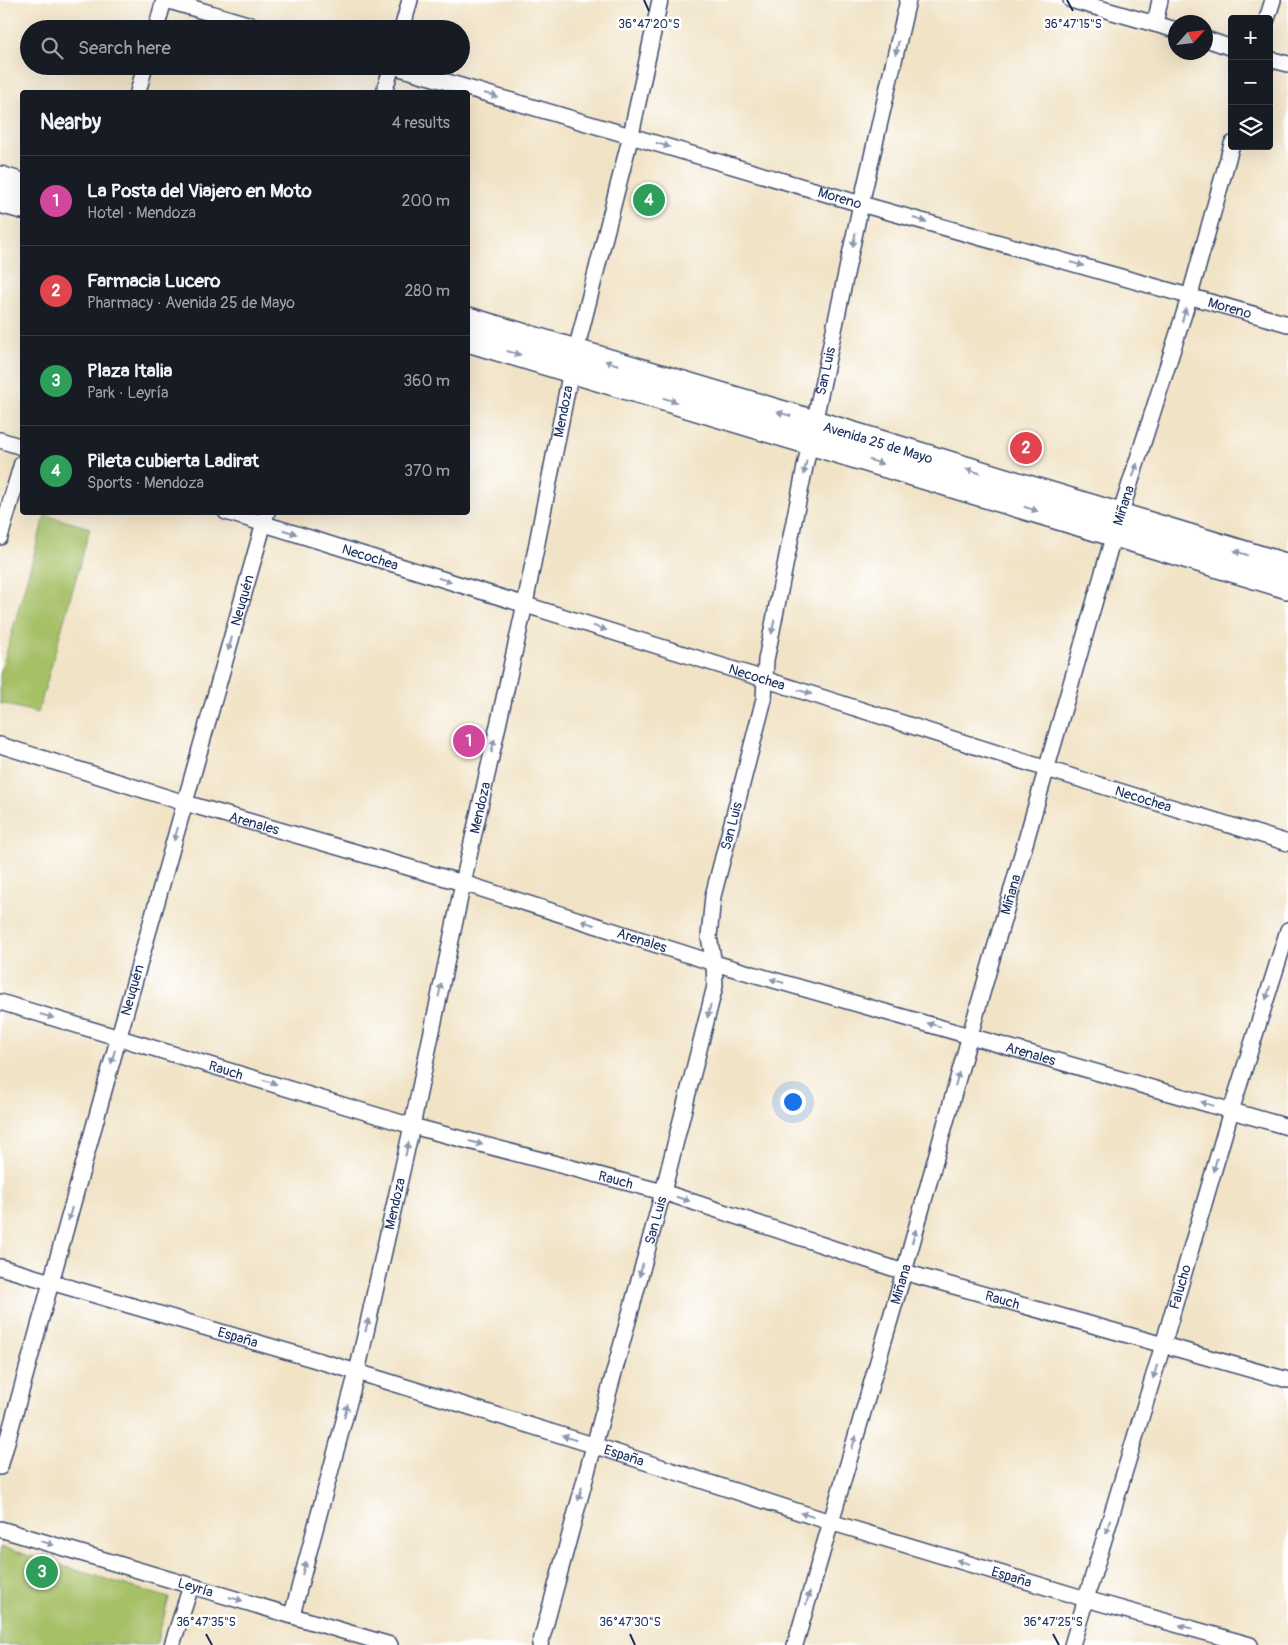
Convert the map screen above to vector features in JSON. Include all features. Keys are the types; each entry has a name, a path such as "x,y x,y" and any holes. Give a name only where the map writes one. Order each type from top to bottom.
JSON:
{"main road":[{"path":"0,179 20,185"},
{"path":"0,200 20,205"},
{"name":"Avenida 25 de Mayo","path":"470,321 573,361"},
{"name":"Avenida 25 de Mayo","path":"470,339 573,361 812,432 1117,525 1288,586"},
{"name":"Avenida 25 de Mayo","path":"1117,525 1288,567"}],"street":[{"path":"159,20 165,0 233,20"},
{"path":"404,20 410,0"},
{"name":"Mendoza","path":"292,1615 356,1372 412,1126 463,882 525,604 573,361 631,136 660,0"},
{"name":"San Luis","path":"540,1645 663,1192 715,986 714,963 709,937 713,896 764,699 766,660 812,432 861,204 908,0"},
{"path":"1071,0 1168,28"},
{"path":"1155,24 1160,0"},
{"path":"1268,15 1273,0"},
{"path":"1213,41 1228,47"},
{"path":"1273,60 1288,64"},
{"path":"139,90 143,75"},
{"path":"385,90 390,75"},
{"name":"Moreno","path":"424,75 861,204 1288,324"},
{"name":"Miñana","path":"795,1645 904,1272 970,1035 1117,525 1190,295 1230,150"},
{"path":"0,440 20,446"},
{"path":"0,537 20,470"},
{"name":"Necochea","path":"246,515 265,518 525,604 1288,843"},
{"name":"Neuquén","path":"0,1467 265,518"},
{"name":"Arenales","path":"0,744 185,803 463,882 714,963 1288,1127"},
{"name":"Falucho","path":"1072,1645 1163,1346 1231,1111 1288,930"},
{"name":"Rauch","path":"0,1002 119,1036 412,1126 663,1192 904,1272 1288,1380"},
{"name":"España","path":"0,1268 356,1372 593,1445 830,1522 1086,1599 1250,1645"},
{"name":"Leyría","path":"0,1529 390,1645"},
{"path":"172,1645 191,1586"}],"green space":[{"path":"45,515 90,528 38,713 0,703 0,675"},
{"path":"0,1547 169,1598 156,1645 0,1645"}],"place":[{"name":"Pileta cubierta Ladirat","path":"649,200"},
{"name":"Farmacia Lucero","path":"1026,448"},
{"name":"La Posta del Viajero en Moto","path":"469,741"},
{"name":"Plaza Italia","path":"42,1572"}]}
